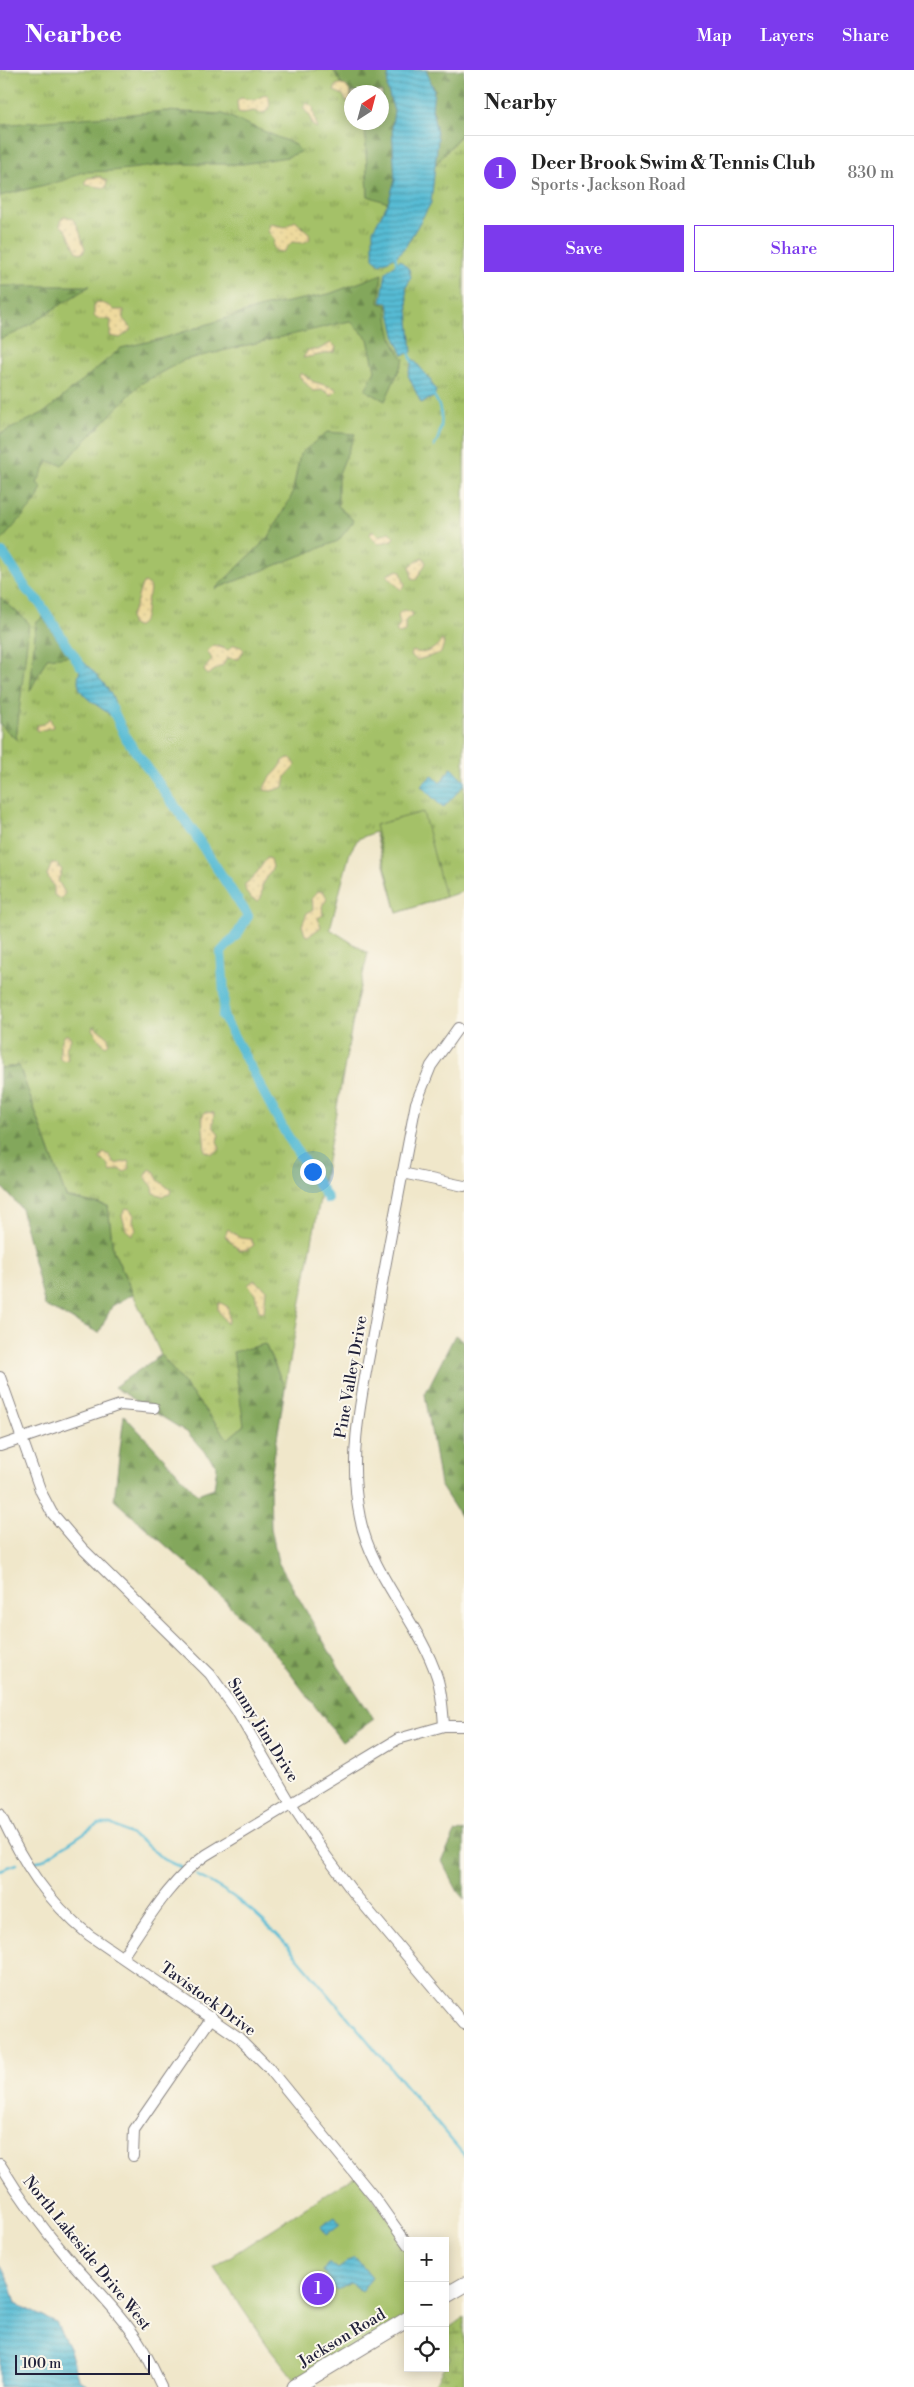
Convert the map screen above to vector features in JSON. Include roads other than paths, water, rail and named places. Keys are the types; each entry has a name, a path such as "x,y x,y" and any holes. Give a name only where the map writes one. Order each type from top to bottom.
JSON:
{"street":[{"name":"Pine Valley Drive","path":"444,1726 438,1678 379,1568 365,1537 359,1516 355,1468 356,1433 416,1103 423,1083 440,1052 458,1028"},
{"path":"402,1173 464,1186"},
{"name":"Sunny Jim Drive","path":"0,1377 45,1503 52,1513 82,1548 210,1674 236,1710 290,1802 353,1892 464,2024"},
{"path":"0,1446 120,1405 154,1408"},
{"path":"122,1956 155,1908 193,1864 290,1802 398,1739 444,1726 464,1726"},
{"name":"Tavistock Drive","path":"0,1814 30,1872 78,1926 212,2017 238,2037 268,2067 374,2197 404,2239"},
{"path":"133,2156 134,2130 212,2017"},
{"name":"North Lakeside Drive West","path":"0,2164 22,2199 67,2257 112,2304 131,2330 147,2355 162,2387"},
{"path":"449,2294 464,2285"},
{"name":"Jackson Road","path":"295,2387 404,2321"}],"water":[{"path":"389,70 426,70 434,90 432,109 438,139 431,203 406,246 397,256 380,264 373,258 373,230 388,203 395,180 392,126 394,111 389,95 389,85 387,85"},
{"path":"400,260 409,269 411,277 406,288 412,352 403,355 396,340 388,303 381,302 386,272"},
{"path":"413,359 429,378 436,391 434,397 421,403 408,375"},
{"path":"76,654 96,674 114,700 118,716 114,719 82,693 78,680 80,668 71,657"},
{"path":"451,768 464,780 464,785 443,808 421,786 432,775 440,783"},
{"path":"335,2217 340,2224 326,2235 320,2227"},
{"path":"355,2257 372,2278 361,2291 350,2283 337,2291 323,2271 329,2262 338,2269"},
{"path":"0,2264 11,2286 16,2304 56,2323 70,2350 78,2379 89,2387 0,2387"}],"waterway":[{"path":"395,254 397,266"},
{"path":"409,351 412,362"},
{"path":"433,394 441,413 440,434 434,447"},
{"path":"0,549 3,553"},
{"path":"3,553 27,590 39,602 80,665"},
{"path":"111,706 126,738 192,830 248,916 238,933 221,952 224,994 223,1016 285,1132 328,1199"},
{"path":"33,1862 43,1860 99,1824 111,1824 139,1839 163,1859 182,1868"},
{"path":"0,1870 17,1864"},
{"path":"196,1875 234,1897 256,1914 287,1945 464,2155"}],"place":[{"name":"Deer Brook Swim & Tennis Club","path":"318,2289"}]}
